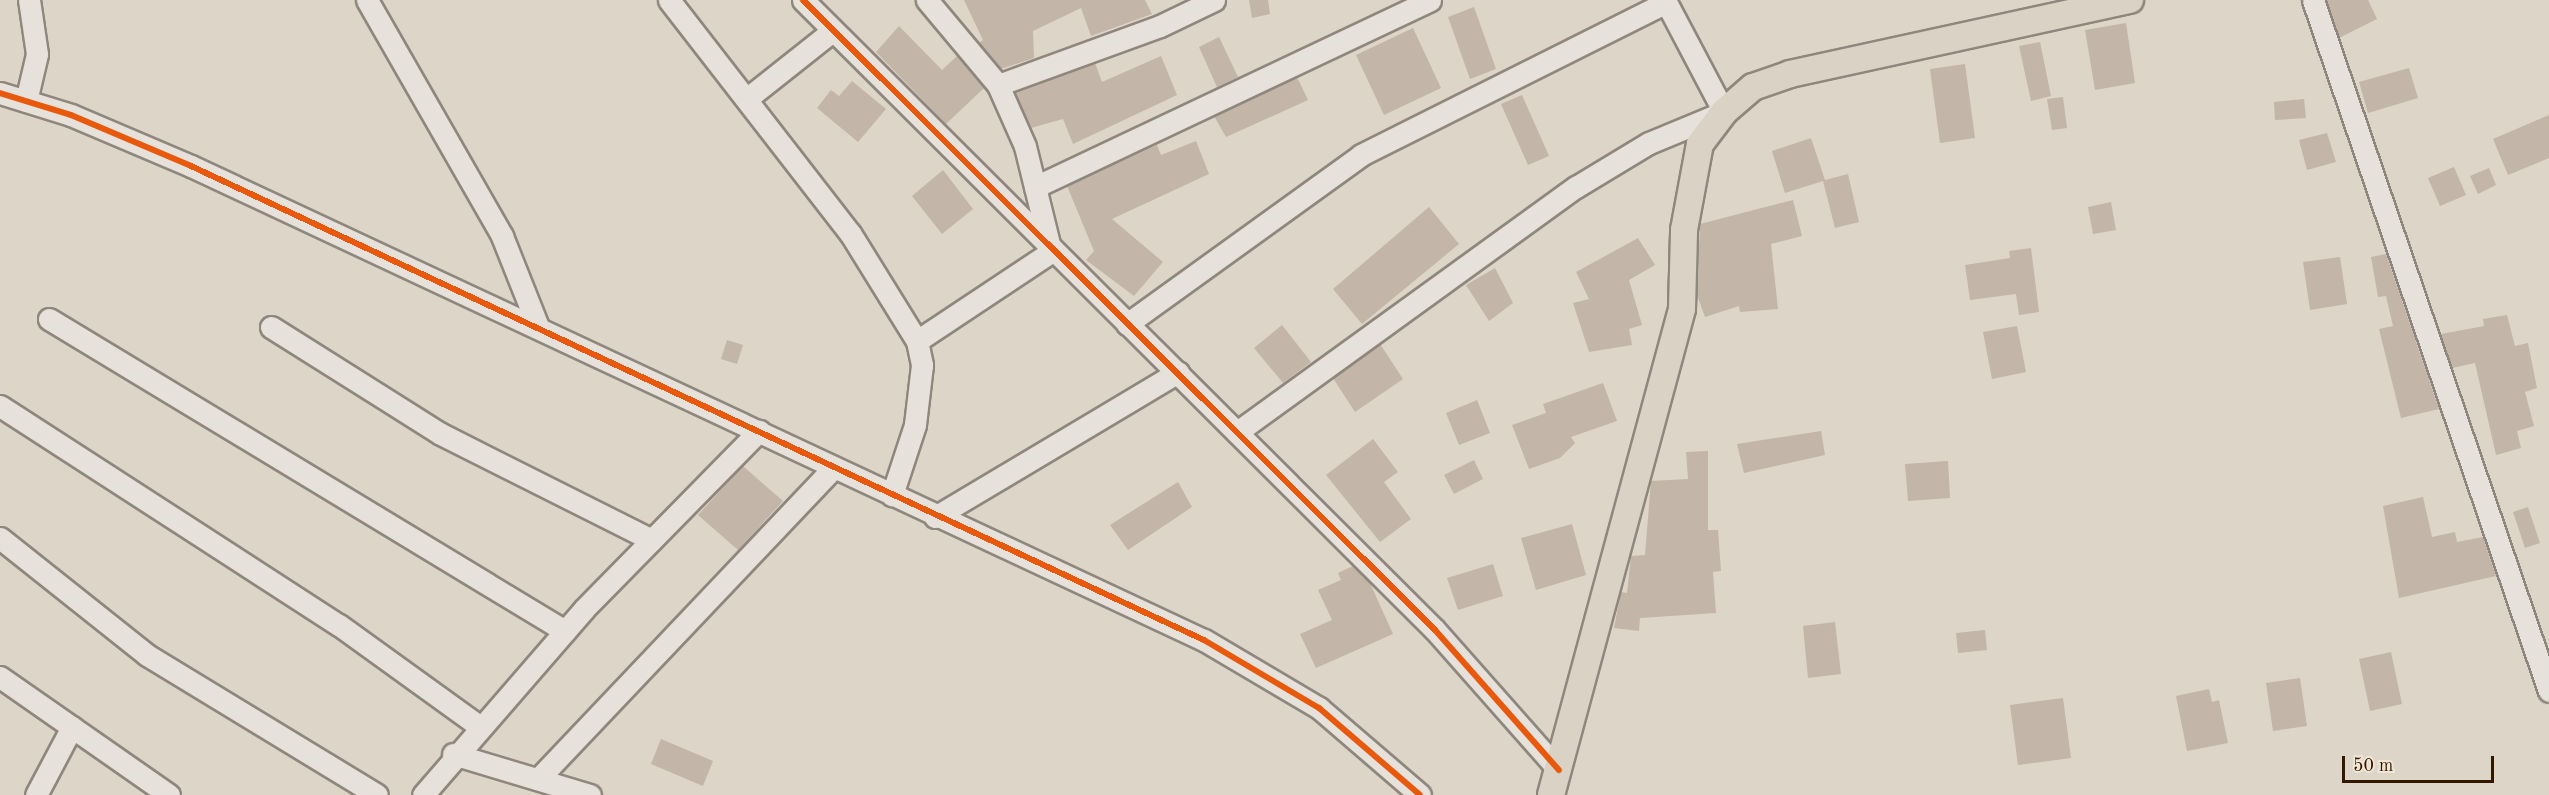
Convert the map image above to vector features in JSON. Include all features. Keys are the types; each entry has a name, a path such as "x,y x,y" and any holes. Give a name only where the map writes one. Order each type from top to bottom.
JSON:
{"main road":[{"path":"1551,795 1682,309 1690,178 1700,144 1724,112 1753,87 1790,74 2130,0"}],"street":[{"path":"26,101 37,54 29,0"},
{"path":"367,0 502,236 537,324"},
{"path":"669,0 749,98 850,233 917,340 922,365 915,425 892,495"},
{"path":"803,0 831,32 1051,252 1178,372 1435,630 1559,770"},
{"path":"927,0 998,85 1025,146 1051,252"},
{"path":"998,85 1214,0"},
{"path":"1035,188 1430,0"},
{"path":"2313,0 2549,691"},
{"path":"1127,324 1361,154 1666,1 1724,112 1648,143 1576,187 1238,432"},
{"path":"749,98 831,32"},
{"path":"0,93 26,101 190,166 537,324 935,517 1271,675 1319,708 1420,795"},
{"path":"917,340 1051,252"},
{"path":"49,319 565,631"},
{"path":"272,327 439,433 652,540"},
{"path":"935,517 1178,372"},
{"path":"0,406 339,626 478,726"},
{"path":"423,795 453,754 565,631 759,430"},
{"path":"540,777 834,467"},
{"path":"0,538 147,655 377,795"},
{"path":"4,687 72,727 169,795"},
{"path":"36,795 72,727"},
{"path":"453,754 540,777 590,795"}],"building":[{"path":"964,0 1145,0 1152,14 1091,36 1081,8 1033,31 1034,58 1001,69 979,43 983,40"},
{"path":"1249,0 1268,0 1270,14 1252,18"},
{"path":"2326,0 2368,0 2377,19 2339,38"},
{"path":"1474,7 1496,69 1470,79 1448,17"},
{"path":"2126,23 2135,83 2095,90 2085,30"},
{"path":"899,26 942,70 957,56 984,88 946,124 876,52"},
{"path":"1413,28 1441,88 1384,115 1356,55"},
{"path":"1219,37 1238,77 1217,87 1199,47"},
{"path":"2040,42 2051,96 2031,101 2019,46"},
{"path":"1161,56 1177,95 1073,144 1063,119 1031,128 1015,92 1095,63 1102,82"},
{"path":"1965,64 1975,138 1940,143 1930,69"},
{"path":"2409,68 2418,98 2368,113 2359,82"},
{"path":"1297,77 1308,100 1226,137 1214,116"},
{"path":"852,81 886,109 858,142 817,108 831,90 839,96"},
{"path":"1522,95 1549,156 1528,165 1501,104"},
{"path":"2063,97 2067,128 2052,130 2047,99"},
{"path":"2304,99 2306,118 2275,120 2274,102"},
{"path":"2549,115 2549,158 2508,175 2493,139"},
{"path":"2327,133 2336,162 2307,170 2299,140"},
{"path":"1811,138 1825,180 1848,174 1859,222 1835,228 1823,181 1785,193 1772,151"},
{"path":"1196,141 1209,174 1112,219 1163,262 1134,296 1086,260 1094,251 1067,186 1157,145 1161,155"},
{"path":"2454,167 2466,195 2440,206 2428,178"},
{"path":"2489,168 2496,185 2478,194 2470,176"},
{"path":"943,170 973,209 942,234 912,196"},
{"path":"1793,200 1802,236 1771,244 1778,309 1740,312 1739,306 1705,317 1697,295 1700,224"},
{"path":"2111,202 2116,230 2093,234 2088,207"},
{"path":"1429,207 1459,244 1362,324 1333,289"},
{"path":"1638,238 1655,265 1629,280 1642,325 1629,329 1632,345 1589,352 1573,303 1589,299 1576,272"},
{"path":"2031,248 2039,312 2019,315 2016,294 1970,300 1965,265 2010,258 2009,251"},
{"path":"2386,254 2439,409 2401,418 2379,329 2393,326 2386,296 2378,297 2371,257"},
{"path":"2340,257 2347,304 2310,310 2303,262"},
{"path":"1495,268 1513,303 1489,321 1466,285"},
{"path":"2507,315 2515,346 2528,343 2537,388 2525,392 2534,426 2517,431 2521,448 2496,455 2475,363 2452,368 2441,334 2484,326 2483,319"},
{"path":"1282,325 1311,362 1283,383 1254,348"},
{"path":"2017,326 2026,372 1992,379 1983,332"},
{"path":"727,340 743,345 737,364 721,359"},
{"path":"1380,344 1403,379 1355,412 1333,378"},
{"path":"1603,383 1617,421 1571,437 1575,443 1560,458 1529,469 1512,425 1546,413 1543,404"},
{"path":"1477,400 1490,433 1459,445 1446,413"},
{"path":"1821,431 1825,455 1744,473 1737,444"},
{"path":"1373,439 1398,472 1384,482 1411,519 1380,542 1326,475"},
{"path":"1708,451 1708,530 1718,530 1721,571 1713,572 1716,613 1640,618 1639,631 1614,628 1621,592 1627,593 1631,556 1645,555 1651,481 1688,479 1686,452"},
{"path":"1474,460 1483,479 1454,494 1444,475"},
{"path":"1948,461 1950,498 1908,501 1905,464"},
{"path":"743,466 783,501 738,550 698,515"},
{"path":"1178,482 1192,507 1128,550 1110,525"},
{"path":"2423,497 2432,537 2455,532 2457,542 2483,537 2496,576 2399,598 2383,506"},
{"path":"2528,507 2540,543 2525,548 2513,512"},
{"path":"1572,524 1586,575 1536,590 1521,538"},
{"path":"1493,564 1503,596 1458,610 1447,578"},
{"path":"1353,566 1370,583 1393,634 1316,668 1300,634 1332,620 1318,590 1341,580 1338,573"},
{"path":"1835,622 1841,674 1808,678 1803,626"},
{"path":"1985,630 1987,650 1958,653 1956,633"},
{"path":"2391,652 2402,704 2370,711 2359,659"},
{"path":"2300,678 2307,726 2273,731 2266,683"},
{"path":"2209,689 2212,702 2219,700 2228,743 2187,751 2176,696"},
{"path":"2063,698 2071,758 2018,765 2010,705"},
{"path":"661,739 713,761 703,786 651,764"}],"cycle path":[{"path":"803,0 1435,630 1559,770"},
{"path":"0,93 71,115 191,166 1204,640 1319,708 1420,795"}]}
